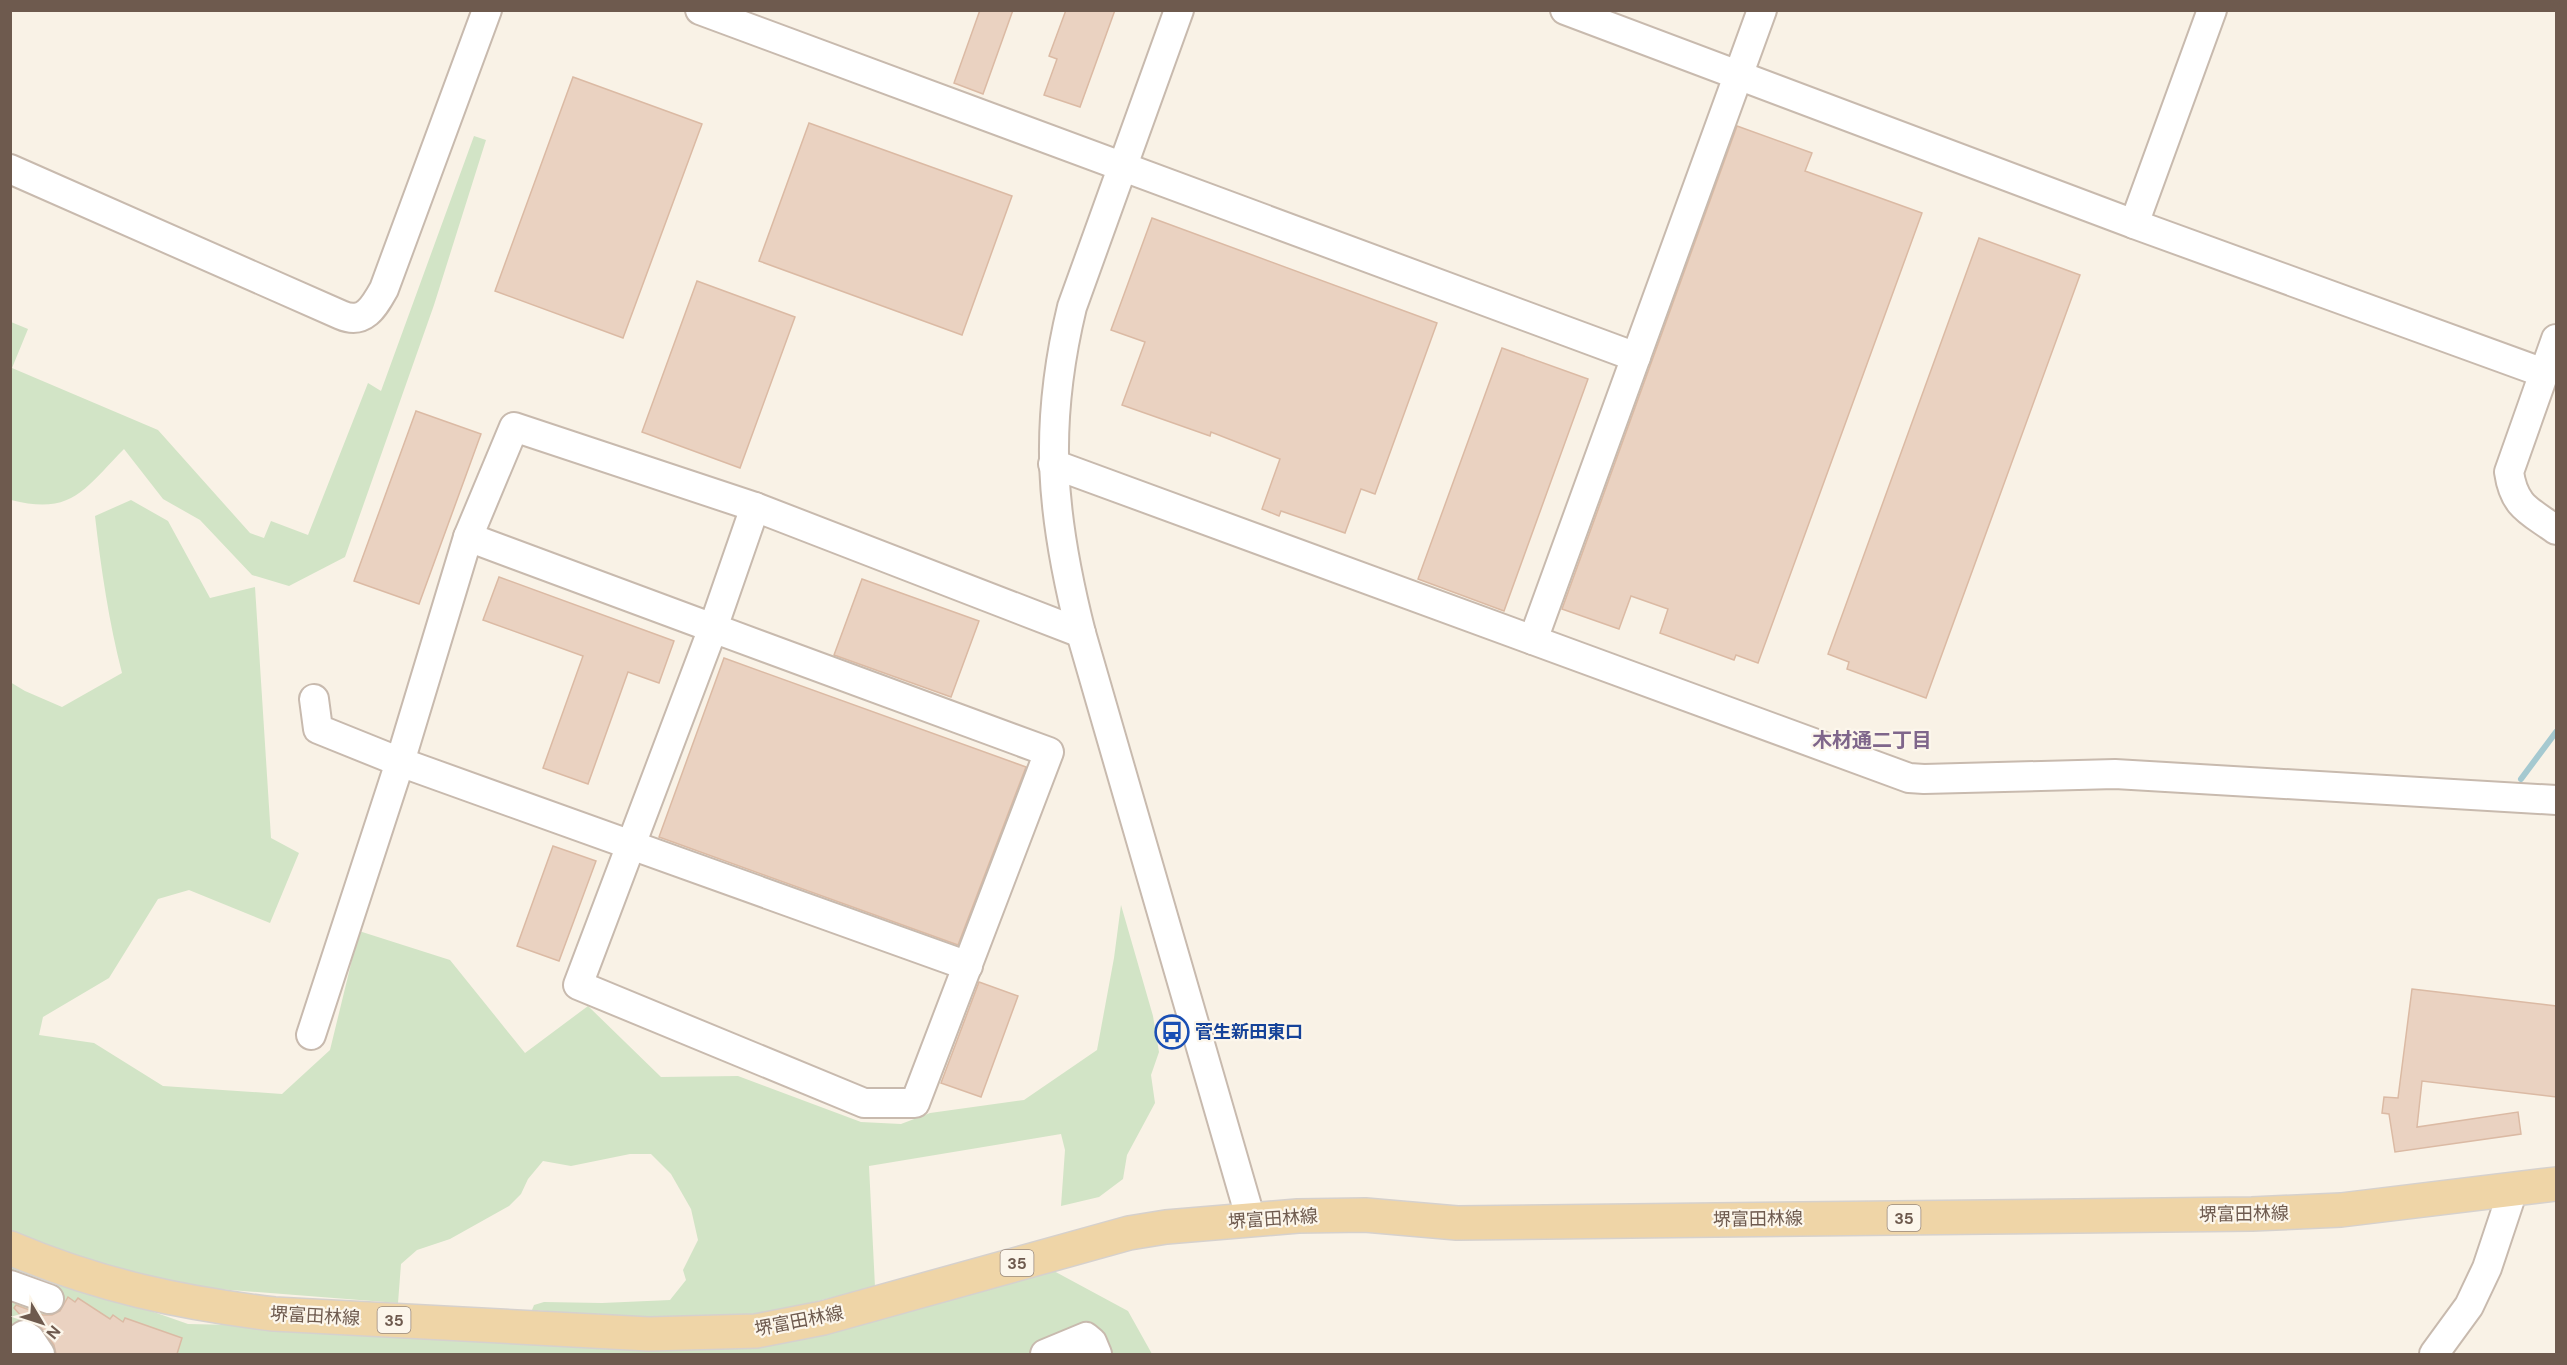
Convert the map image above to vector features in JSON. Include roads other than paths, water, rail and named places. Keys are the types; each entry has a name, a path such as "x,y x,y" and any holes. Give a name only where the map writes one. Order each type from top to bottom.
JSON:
{"main road":[{"name":"堺富田林線","path":"10,1248 54,1267 93,1280 164,1298 231,1309 274,1314 681,1334 756,1330 823,1318 1129,1233 1298,1216 1365,1215 1457,1223 2252,1214 2341,1210 2556,1184"}],"street":[{"path":"10,169 341,315 358,319 368,314 384,289 486,10"},
{"path":"700,10 1121,168 1636,357"},
{"path":"1179,10 1081,276 1063,341 1053,411 1053,464 1059,531 1067,576 1251,1220"},
{"path":"1565,10 2134,224 2544,373"},
{"path":"1533,640 1762,10"},
{"path":"2134,224 2212,10"},
{"path":"2556,339 2510,472 2512,491 2523,507 2556,531"},
{"path":"311,1035 400,762 468,537 514,427 755,507 1082,633"},
{"path":"1053,464 1909,778 2115,774 2556,800"},
{"path":"468,537 713,628 1049,752 915,1103 864,1103 578,985 713,628 755,507"},
{"path":"314,699 318,729 400,762 968,966"},
{"path":"2434,1354 2469,1306 2483,1277 2513,1190"},
{"path":"10,1285 50,1299"},
{"path":"10,1345 24,1335 30,1339 40,1354"},
{"path":"1045,1354 1086,1337 1092,1342 1097,1354"}],"waterway":[{"path":"2521,779 2556,732"}],"place":[{"name":"菅生新田東口","path":"1172,1032"}],"district":[{"name":"木材通二丁目","path":"1872,740"}]}
